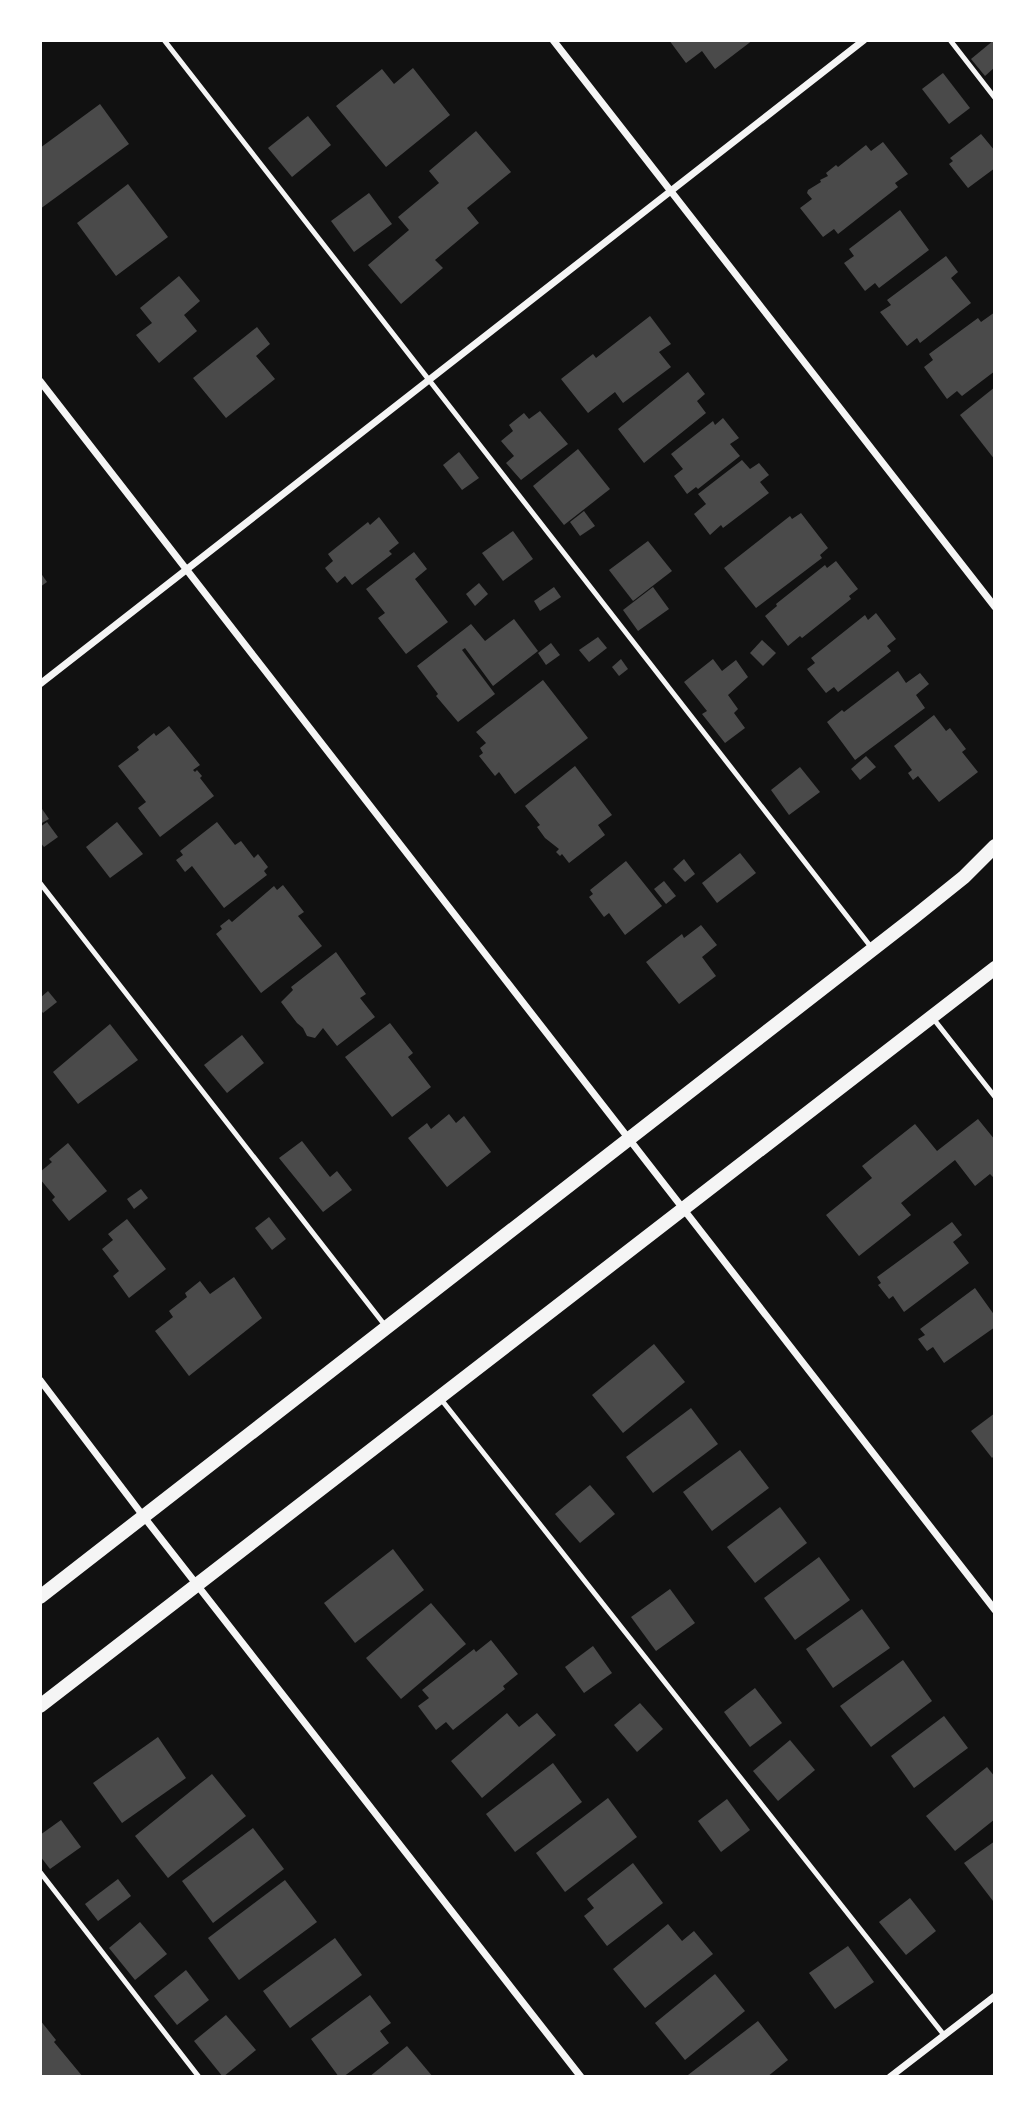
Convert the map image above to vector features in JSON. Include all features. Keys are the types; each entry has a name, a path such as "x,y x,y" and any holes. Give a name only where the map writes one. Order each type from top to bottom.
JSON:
{"main road":[{"path":"40,1597 873,950 941,896 995,846"},
{"path":"40,1706 995,968"}],"street":[{"path":"553,40 995,607"},
{"path":"40,684 864,40"},
{"path":"40,381 995,1610"},
{"path":"40,1380 581,2077"},
{"path":"890,2077 995,1996"}],"lane":[{"path":"164,40 873,950"},
{"path":"950,40 995,98"},
{"path":"40,883 387,1328"},
{"path":"932,1017 995,1097"},
{"path":"440,1397 944,2035"},
{"path":"40,1872 199,2077"}],"building":[{"path":"669,40 753,40 715,69 702,51 686,63"},
{"path":"994,40 995,67 985,76 971,59"},
{"path":"413,68 450,115 386,167 336,106 382,69 394,84"},
{"path":"943,73 970,108 949,124 922,89"},
{"path":"100,104 129,144 40,209 40,148"},
{"path":"308,116 331,145 292,177 268,148"},
{"path":"476,131 511,172 467,208 479,223 435,260 443,268 401,304 368,265 409,230 398,217 439,183 429,171"},
{"path":"981,134 995,151 995,168 968,188 949,164 953,161 950,158"},
{"path":"883,142 908,174 895,183 898,187 838,234 834,229 823,237 800,208 812,199 807,193 808,190 828,176 826,173 836,165 838,167 866,145 871,151"},
{"path":"128,184 168,237 116,276 77,223"},
{"path":"369,193 392,224 354,252 331,221"},
{"path":"900,210 929,250 879,288 875,283 865,291 844,263 854,256 849,249"},
{"path":"946,256 958,272 951,278 971,303 920,343 917,338 907,346 880,312 891,305 887,300"},
{"path":"179,276 200,301 184,315 197,331 159,363 136,335 152,323 140,308"},
{"path":"995,312 995,371 962,396 957,391 947,399 924,367 933,360 929,354 978,318 981,322"},
{"path":"650,316 671,344 659,352 671,367 623,403 615,392 588,413 561,379 593,354 596,358"},
{"path":"257,327 270,344 256,356 275,379 226,418 193,378"},
{"path":"688,372 705,394 697,401 706,413 644,463 618,429"},
{"path":"995,387 995,460 960,415"},
{"path":"540,411 568,444 521,480 506,463 514,456 501,441 513,431 509,425 524,413 529,419"},
{"path":"723,418 739,438 730,444 740,456 698,489 696,487 687,494 674,476 683,469 671,454 713,421 715,425"},
{"path":"578,449 610,489 564,525 533,486"},
{"path":"459,452 479,478 462,490 443,465"},
{"path":"742,460 750,469 759,463 769,475 760,482 769,493 710,535 694,514 706,504 698,494"},
{"path":"584,511 595,526 580,536 570,522"},
{"path":"801,513 828,548 820,555 822,558 756,608 724,568 790,516 792,519"},
{"path":"379,517 399,543 389,551 392,554 352,585 345,576 337,583 325,568 333,561 328,554 368,522 370,525"},
{"path":"513,531 533,559 503,581 482,553"},
{"path":"648,541 672,571 633,601 609,570"},
{"path":"414,552 427,569 415,579 448,622 406,654 378,618 385,613 366,589"},
{"path":"836,561 858,589 849,596 851,599 788,646 765,616 825,565 827,568"},
{"path":"40,572 47,582 40,587"},
{"path":"479,583 488,594 475,606 466,594"},
{"path":"554,587 561,597 540,611 534,601"},
{"path":"653,587 669,609 638,631 623,610"},
{"path":"876,613 896,639 887,646 891,651 838,692 834,687 826,693 807,669 815,663 811,658 865,615 868,620"},
{"path":"514,619 538,651 493,686 465,648 462,650 495,694 458,722 436,696 438,694 417,666 471,624 485,641"},
{"path":"598,637 607,648 589,662 579,650"},
{"path":"762,640 776,653 763,666 750,653"},
{"path":"551,643 560,655 546,665 538,653"},
{"path":"621,659 628,669 619,676 612,667"},
{"path":"713,659 722,671 736,660 748,677 728,695 738,709 734,713 745,728 725,743 702,714 707,711 684,682"},
{"path":"898,671 906,683 920,673 929,684 916,695 925,708 855,760 827,722"},
{"path":"543,680 588,738 515,794 499,772 495,776 479,756 483,753 480,748 486,743 476,732"},
{"path":"934,715 946,731 950,728 966,749 962,752 978,772 939,802 918,776 913,780 908,773 912,770 894,746"},
{"path":"169,726 200,765 193,770 197,770 202,776 200,778 214,796 160,837 138,808 146,802 118,766 139,750 137,747 154,733 156,736"},
{"path":"866,756 876,767 860,780 851,769"},
{"path":"575,766 612,815 598,825 605,835 569,863 562,854 560,856 556,852 559,849 545,838 537,827 540,825 525,806"},
{"path":"800,767 820,792 789,815 771,790"},
{"path":"40,806 49,819 40,824"},
{"path":"47,822 58,837 44,847 40,842 40,827"},
{"path":"117,822 143,854 110,878 86,847"},
{"path":"217,822 235,845 241,841 254,858 258,854 268,867 264,871 267,875 224,908 192,866 185,872 176,860 183,855 180,851"},
{"path":"740,853 756,873 717,903 702,883"},
{"path":"684,859 695,874 685,882 673,869"},
{"path":"626,861 662,906 625,935 609,913 604,917 589,897 593,894 590,890"},
{"path":"664,881 676,896 666,904 654,889"},
{"path":"283,885 304,912 298,916 322,946 261,993 216,934 222,929 220,926 229,919 232,922 274,886 277,890"},
{"path":"701,925 717,945 702,957 716,976 679,1004 646,962 682,934 684,938"},
{"path":"336,952 366,994 360,998 375,1017 337,1046 323,1028 315,1038 307,1036 281,1002 293,990 291,987"},
{"path":"48,991 57,1002 43,1013 40,1009 40,998"},
{"path":"390,1023 413,1053 408,1057 431,1087 392,1117 345,1057"},
{"path":"110,1024 138,1060 78,1104 53,1072"},
{"path":"242,1035 264,1063 227,1093 204,1065"},
{"path":"449,1114 456,1123 464,1116 491,1152 447,1187 408,1138 427,1123 431,1129"},
{"path":"978,1119 995,1140 995,1179 990,1174 975,1186 955,1160 901,1203 911,1215 859,1256 826,1215 872,1178 862,1166 915,1124 937,1151"},
{"path":"302,1141 330,1177 337,1171 352,1190 323,1212 279,1158"},
{"path":"68,1143 107,1191 69,1221 52,1200 55,1197 40,1179 40,1172 52,1162 49,1159"},
{"path":"141,1189 148,1198 134,1209 127,1199"},
{"path":"269,1217 286,1239 272,1250 255,1228"},
{"path":"127,1219 166,1269 129,1298 113,1276 119,1271 102,1249 113,1240 108,1234"},
{"path":"952,1222 962,1235 953,1242 969,1263 904,1312 893,1296 889,1299 878,1285 881,1283 877,1277"},
{"path":"234,1277 262,1318 189,1376 155,1331 173,1317 169,1311 187,1297 185,1293 200,1281 210,1294"},
{"path":"975,1288 995,1316 995,1327 944,1363 933,1347 927,1351 918,1339 925,1335 920,1329"},
{"path":"654,1344 685,1382 623,1433 592,1395"},
{"path":"691,1408 718,1444 653,1493 626,1457"},
{"path":"995,1413 995,1455 992,1458 971,1431"},
{"path":"740,1450 769,1488 712,1531 683,1492"},
{"path":"590,1485 615,1514 580,1543 555,1514"},
{"path":"780,1507 807,1543 755,1583 727,1547"},
{"path":"393,1549 424,1590 355,1643 324,1603"},
{"path":"819,1557 850,1600 795,1640 764,1598"},
{"path":"670,1589 695,1623 656,1651 631,1617"},
{"path":"431,1603 466,1644 401,1699 366,1658"},
{"path":"862,1609 890,1648 833,1688 806,1649"},
{"path":"491,1640 518,1674 503,1686 505,1689 453,1730 446,1722 436,1730 418,1706 429,1698 422,1690 474,1649 476,1652"},
{"path":"593,1646 612,1673 584,1693 565,1667"},
{"path":"903,1660 932,1701 871,1747 840,1706"},
{"path":"755,1688 782,1723 750,1747 724,1712"},
{"path":"640,1703 663,1729 637,1752 614,1725"},
{"path":"507,1713 519,1727 537,1713 556,1735 482,1798 451,1761"},
{"path":"944,1716 968,1748 914,1788 891,1756"},
{"path":"158,1737 186,1778 122,1823 93,1783"},
{"path":"790,1740 815,1770 778,1801 753,1771"},
{"path":"553,1763 582,1802 515,1852 486,1814"},
{"path":"987,1767 995,1777 995,1819 955,1851 926,1816"},
{"path":"212,1774 246,1816 168,1878 135,1836"},
{"path":"608,1798 637,1837 565,1892 536,1853"},
{"path":"727,1799 750,1830 721,1852 698,1821"},
{"path":"61,1820 81,1847 50,1869 40,1856 40,1835"},
{"path":"253,1828 284,1869 213,1923 182,1881"},
{"path":"995,1841 995,1900 993,1901 964,1863"},
{"path":"633,1863 663,1903 607,1946 584,1916 594,1908 587,1899"},
{"path":"118,1879 131,1896 98,1921 85,1904"},
{"path":"285,1880 317,1922 239,1980 208,1938"},
{"path":"910,1898 936,1931 906,1955 879,1922"},
{"path":"140,1922 167,1954 135,1980 109,1948"},
{"path":"668,1924 682,1941 694,1931 713,1954 645,2008 613,1969"},
{"path":"335,1938 362,1975 290,2028 263,1991"},
{"path":"848,1946 874,1982 835,2009 809,1973"},
{"path":"186,1970 209,2000 177,2025 154,1996"},
{"path":"715,1974 745,2011 685,2060 655,2023"},
{"path":"370,1995 391,2023 380,2031 389,2043 343,2077 339,2077 311,2039"},
{"path":"226,2015 256,2050 223,2077 194,2041"},
{"path":"40,2020 56,2040 54,2042 83,2077 40,2077"},
{"path":"758,2021 788,2060 767,2077 688,2075"},
{"path":"407,2046 433,2077 369,2077"}]}
